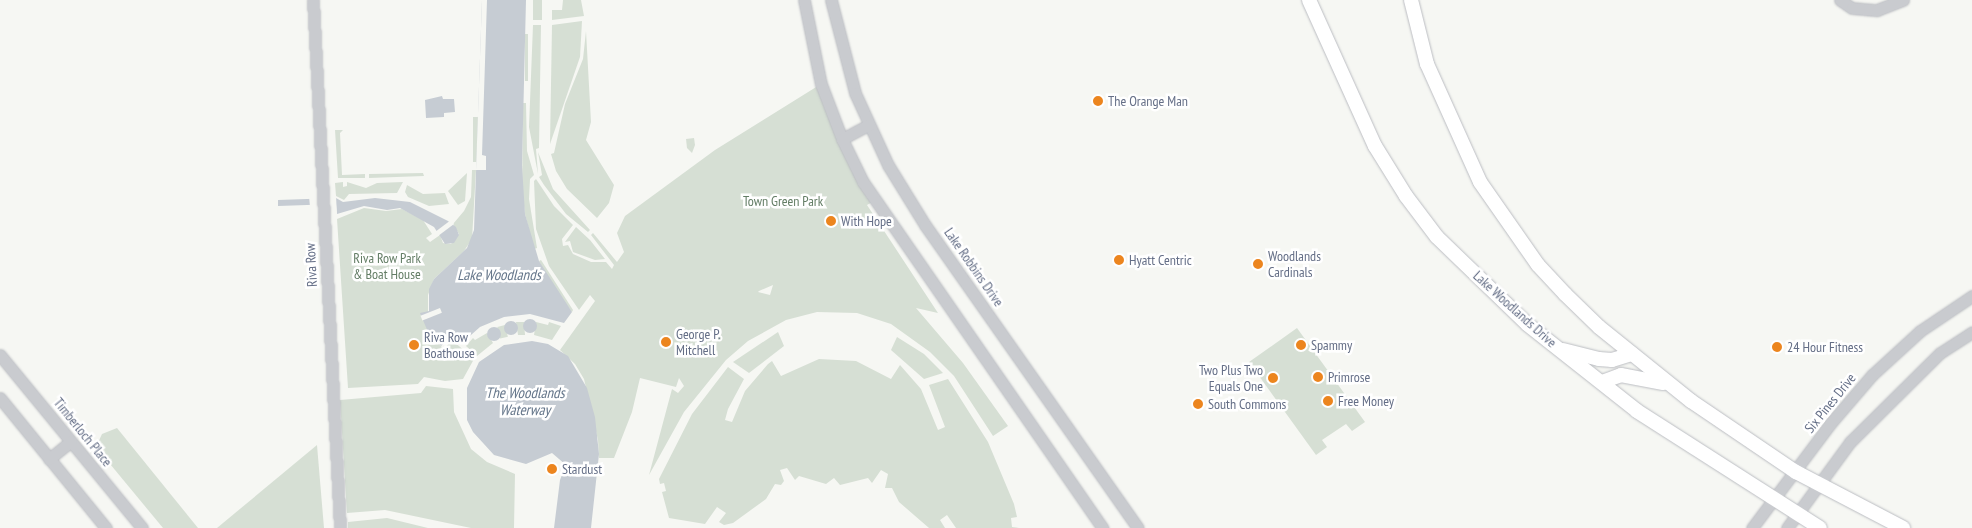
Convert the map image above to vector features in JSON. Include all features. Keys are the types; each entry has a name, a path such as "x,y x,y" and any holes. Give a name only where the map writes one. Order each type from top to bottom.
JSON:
{"main road":[{"name":"Lake Woodlands Drive","path":"1309,0 1375,146 1406,196 1445,245 1528,324 1637,410 1774,502 1820,528"},
{"path":"1411,0 1427,64 1480,182 1538,265 1599,327 1670,386 1796,472 1903,528"},
{"path":"1560,349 1599,360 1612,360 1632,354"},
{"path":"1602,382 1621,375 1670,386"}],"street":[{"name":"Riva Row","path":"313,0 340,528"},
{"path":"810,0 804,0 821,84 842,139 880,210 1103,528"},
{"name":"Lake Robbins Drive","path":"831,0 846,62 868,126 925,225 1138,528"},
{"path":"1840,0 1852,8 1877,10 1902,0"},
{"path":"842,139 868,126"},
{"name":"Six Pines Drive","path":"1752,528 1774,502 1830,424 1872,375 1920,331 1972,296"},
{"path":"1787,528 1798,516 1850,442 1893,397 1940,353 1972,332"},
{"name":"Timberloch Place","path":"0,356 142,528"},
{"path":"0,398 106,528"},
{"path":"49,459 71,441"}],"green space":[{"path":"533,0 542,0 542,20 533,20"},
{"path":"563,0 581,0 584,16 552,20 552,10 562,10"},
{"path":"582,21 580,57 550,144 552,25"},
{"path":"533,25 541,25 539,148 536,149 538,174 529,127"},
{"path":"586,31 591,122 586,140 614,185 609,203 597,218 567,189 556,171 551,154 554,153 565,104 583,59"},
{"path":"525,34 528,34 528,81 525,81"},
{"name":"Town Green Park","path":"821,84 874,201 867,205 938,313 916,308 963,363 1008,426 993,436 954,376 930,352 891,324 857,313 817,312 786,320 748,341 726,360 684,412 649,475 672,389 678,393 684,386 679,378 676,387 640,378 632,412 614,458 599,458 598,440 584,379 575,364 560,350 595,301 590,295 579,310 549,266 536,229 534,181 536,179 554,206 573,225 562,239 563,246 568,245 573,254 591,262 606,262 612,269 614,265 591,235 593,233 617,262 624,252 617,233 625,216 715,150","holes":["773,285 770,295 758,292"]},
{"path":"523,103 526,103 527,151 534,175 530,179 529,199 537,248 534,249 525,214 522,189"},
{"path":"473,117 478,117 478,162 473,162"},
{"path":"335,130 343,130 340,133 342,175 365,174 365,178 338,178"},
{"path":"694,138 695,145 692,153 687,148 686,139"},
{"path":"538,152 553,189 590,230 588,232 566,214 539,177 542,175"},
{"name":"Riva Row Park & Boat House","path":"472,170 476,170 472,239 464,251 434,279 428,295 428,332 432,338 444,349 452,340 474,359 463,379 445,381 424,377 418,384 348,388 337,219 364,208 386,211 402,209 423,220 432,234 426,238 430,242 440,235 443,243 451,244 459,234 453,224 464,211 471,197"},
{"path":"423,173 424,176 369,178 369,174"},
{"path":"467,173 465,201 458,205 448,191"},
{"path":"343,182 343,187 347,186 347,182 366,188 377,183 403,182 397,193 349,194 344,200 336,196 335,183"},
{"path":"407,185 423,194 445,193 449,204 429,206 408,197 405,192"},
{"path":"576,227 590,240 605,259 595,260 573,252 570,241 565,242"},
{"path":"541,260 573,310 572,312 551,284 539,261"},
{"path":"516,322 524,322 525,335 518,335"},
{"path":"536,322 548,325 549,322 561,326 552,340 534,335"},
{"path":"505,325 508,337 500,339 497,327"},
{"path":"1297,328 1365,422 1352,431 1346,424 1322,440 1327,447 1316,455 1249,362"},
{"path":"778,332 784,346 749,373 733,362"},
{"path":"487,333 493,343 477,356 466,346 473,338 475,340"},
{"path":"897,337 924,354 943,373 924,379 891,350"},
{"path":"819,359 856,361 891,379 900,365 921,389 938,430 945,427 929,385 948,379 988,442 1014,504 1017,517 1011,518 1012,527 1019,528 956,528 947,515 940,520 945,528 929,528 899,502 892,488 885,488 888,474 881,470 872,483 868,478 840,485 834,478 826,484 799,476 795,480 787,468 780,470 784,481 781,485 775,484 766,499 733,523 724,525 719,522 726,513 717,507 705,524 669,518 662,492 666,491 664,483 660,484 659,479 692,414 728,367 744,379 728,409 725,420 732,422 745,391 772,361 781,376"},
{"path":"426,386 453,389 454,412 471,449 487,462 515,474 514,528 471,528 385,510 347,513 340,400 421,393"},
{"path":"117,428 198,528 163,528 96,447 102,434"},
{"path":"317,445 324,528 217,528"},
{"path":"387,518 428,528 348,528 348,522"}],"water":[{"name":"Lake Woodlands","path":"482,0 526,0 522,165 525,214 539,261 572,312 564,323 530,314 504,317 480,327 462,343 452,335 441,346 428,332 420,313 429,311 429,289 434,279 467,248 474,230"},
{"path":"442,96 443,99 454,99 455,112 444,113 444,117 426,118 425,100"},
{"path":"336,198 343,202 375,198 410,202 448,221 456,227 459,235 454,243 445,244 434,227 400,208 387,210 364,206 337,214 336,204 278,206 278,200"},
{"path":"527,319 533,319 537,326 533,333 527,333 523,329 523,323"},
{"path":"508,321 514,321 518,328 514,335 508,335 504,331 504,325"},
{"path":"491,327 497,327 501,334 497,341 491,341 487,337 487,331"},
{"name":"The Woodlands Waterway","path":"532,341 548,344 568,356 587,388 595,417 599,454 591,528 554,528 560,480 566,465 552,453 526,464 494,455 473,432 467,420 467,388 479,362 504,345"}],"pier":[{"path":"482,0 487,0 482,155 486,156 486,170 476,170"},
{"path":"336,195 337,217 334,206 310,207 309,196"},
{"path":"451,220 454,224 438,236 435,232"},
{"path":"440,308 442,313 422,321 421,316"}],"place":[{"name":"The Orange Man","path":"1098,101"},
{"name":"With Hope","path":"831,221"},
{"name":"Hyatt Centric","path":"1119,260"},
{"name":"Woodlands Cardinals","path":"1258,264"},
{"name":"George P. Mitchell","path":"666,342"},
{"name":"Riva Row Boathouse","path":"414,345"},
{"name":"Spammy","path":"1301,345"},
{"name":"24 Hour Fitness","path":"1777,347"},
{"name":"Primrose","path":"1318,377"},
{"name":"Two Plus Two Equals One","path":"1273,378"},
{"name":"Free Money","path":"1328,401"},
{"name":"South Commons","path":"1198,404"},
{"name":"Stardust","path":"552,469"}]}
